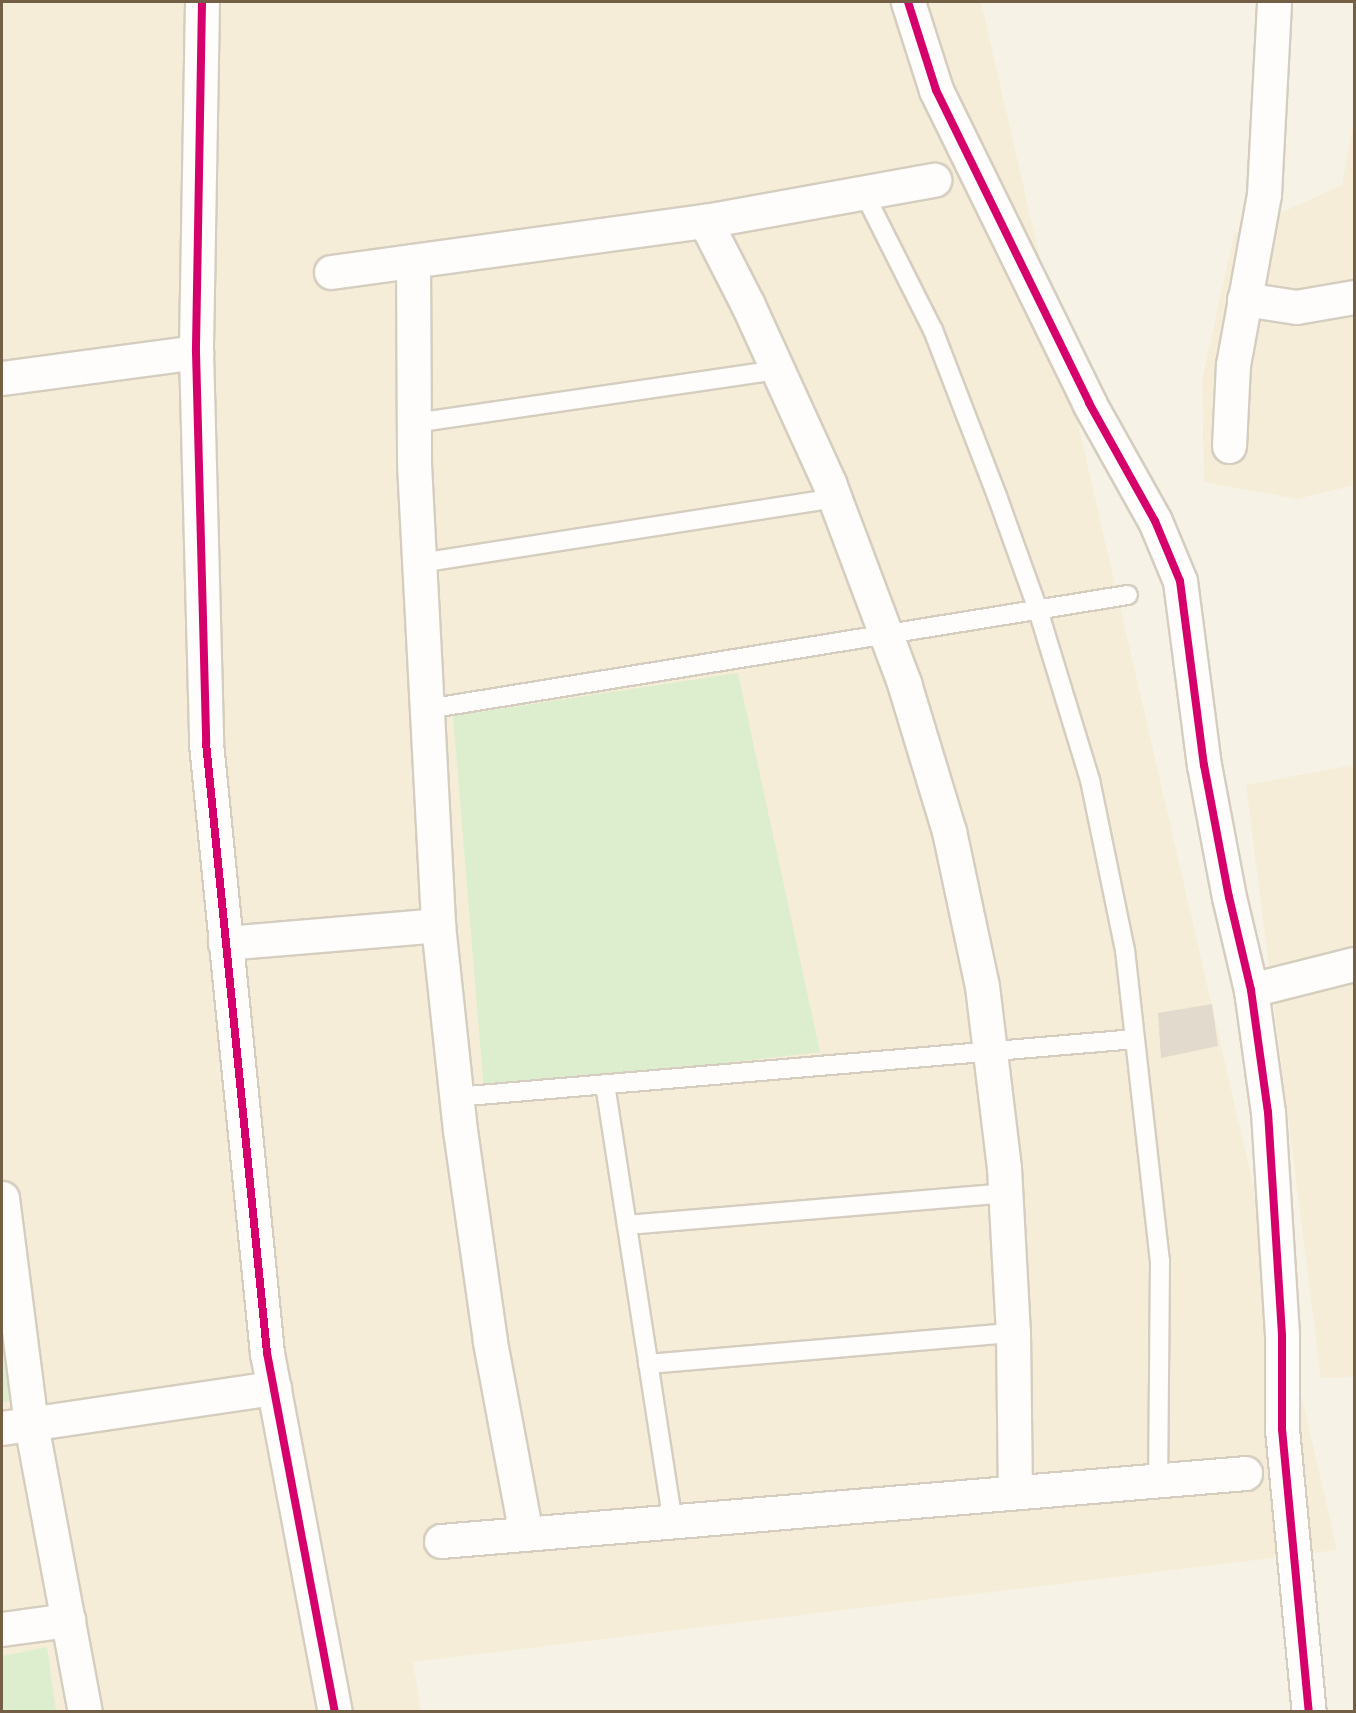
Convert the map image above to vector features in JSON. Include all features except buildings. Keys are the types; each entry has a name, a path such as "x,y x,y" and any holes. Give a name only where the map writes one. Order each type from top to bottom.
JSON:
{"street":[{"path":"202,2 196,352 206,743 225,943 274,1388 334,1712"},
{"path":"908,2 936,90 1089,403 1155,520 1180,581 1204,765 1229,897 1251,990 1268,1112 1282,1336 1282,1429 1310,1712"},
{"path":"1229,446 1233,365 1264,194 1274,2"},
{"path":"331,272 705,221 934,180"},
{"path":"705,221 778,370 834,498 886,634 949,831 982,986 1005,1192 1013,1333 1015,1492"},
{"path":"413,261 414,423 438,926 456,1097 490,1341 526,1534"},
{"path":"1244,299 1296,307 1354,297"},
{"path":"2,378 196,352"},
{"path":"225,943 438,926"},
{"path":"1251,990 1354,964"},
{"path":"2,1211 16,1426 68,1620 85,1712"},
{"path":"16,1426 274,1388"},
{"path":"441,1541 1245,1473"},
{"path":"2,1629 68,1620"}],"lane":[{"path":"864,193 933,330 1038,610 1090,780 1125,950 1160,1261 1158,1480"},
{"path":"414,423 778,370"},
{"path":"420,563 834,498"},
{"path":"427,709 1128,595"},
{"path":"456,1097 1135,1039"},
{"path":"605,1084 673,1522"},
{"path":"627,1225 1005,1192"},
{"path":"648,1364 1013,1333"}],"shaded area":[{"path":"2,2 981,2 1337,1550 413,1662 421,1711 2,1712"},
{"path":"1354,121 1354,485 1297,499 1204,482 1202,380 1234,234 1342,185"},
{"path":"1354,765 1354,1377 1321,1378 1246,785"}],"green space":[{"path":"738,673 820,1052 484,1091 453,716"},
{"path":"2,1317 14,1400 2,1402"},
{"path":"47,1647 56,1711 2,1711 2,1656"}],"cycle path":[{"path":"202,2 196,352 206,743 267,1353 335,1712"},
{"path":"908,2 936,90 1089,403 1155,521 1180,581 1204,765 1229,897 1251,990 1268,1112 1282,1336 1282,1429 1309,1712"}]}
